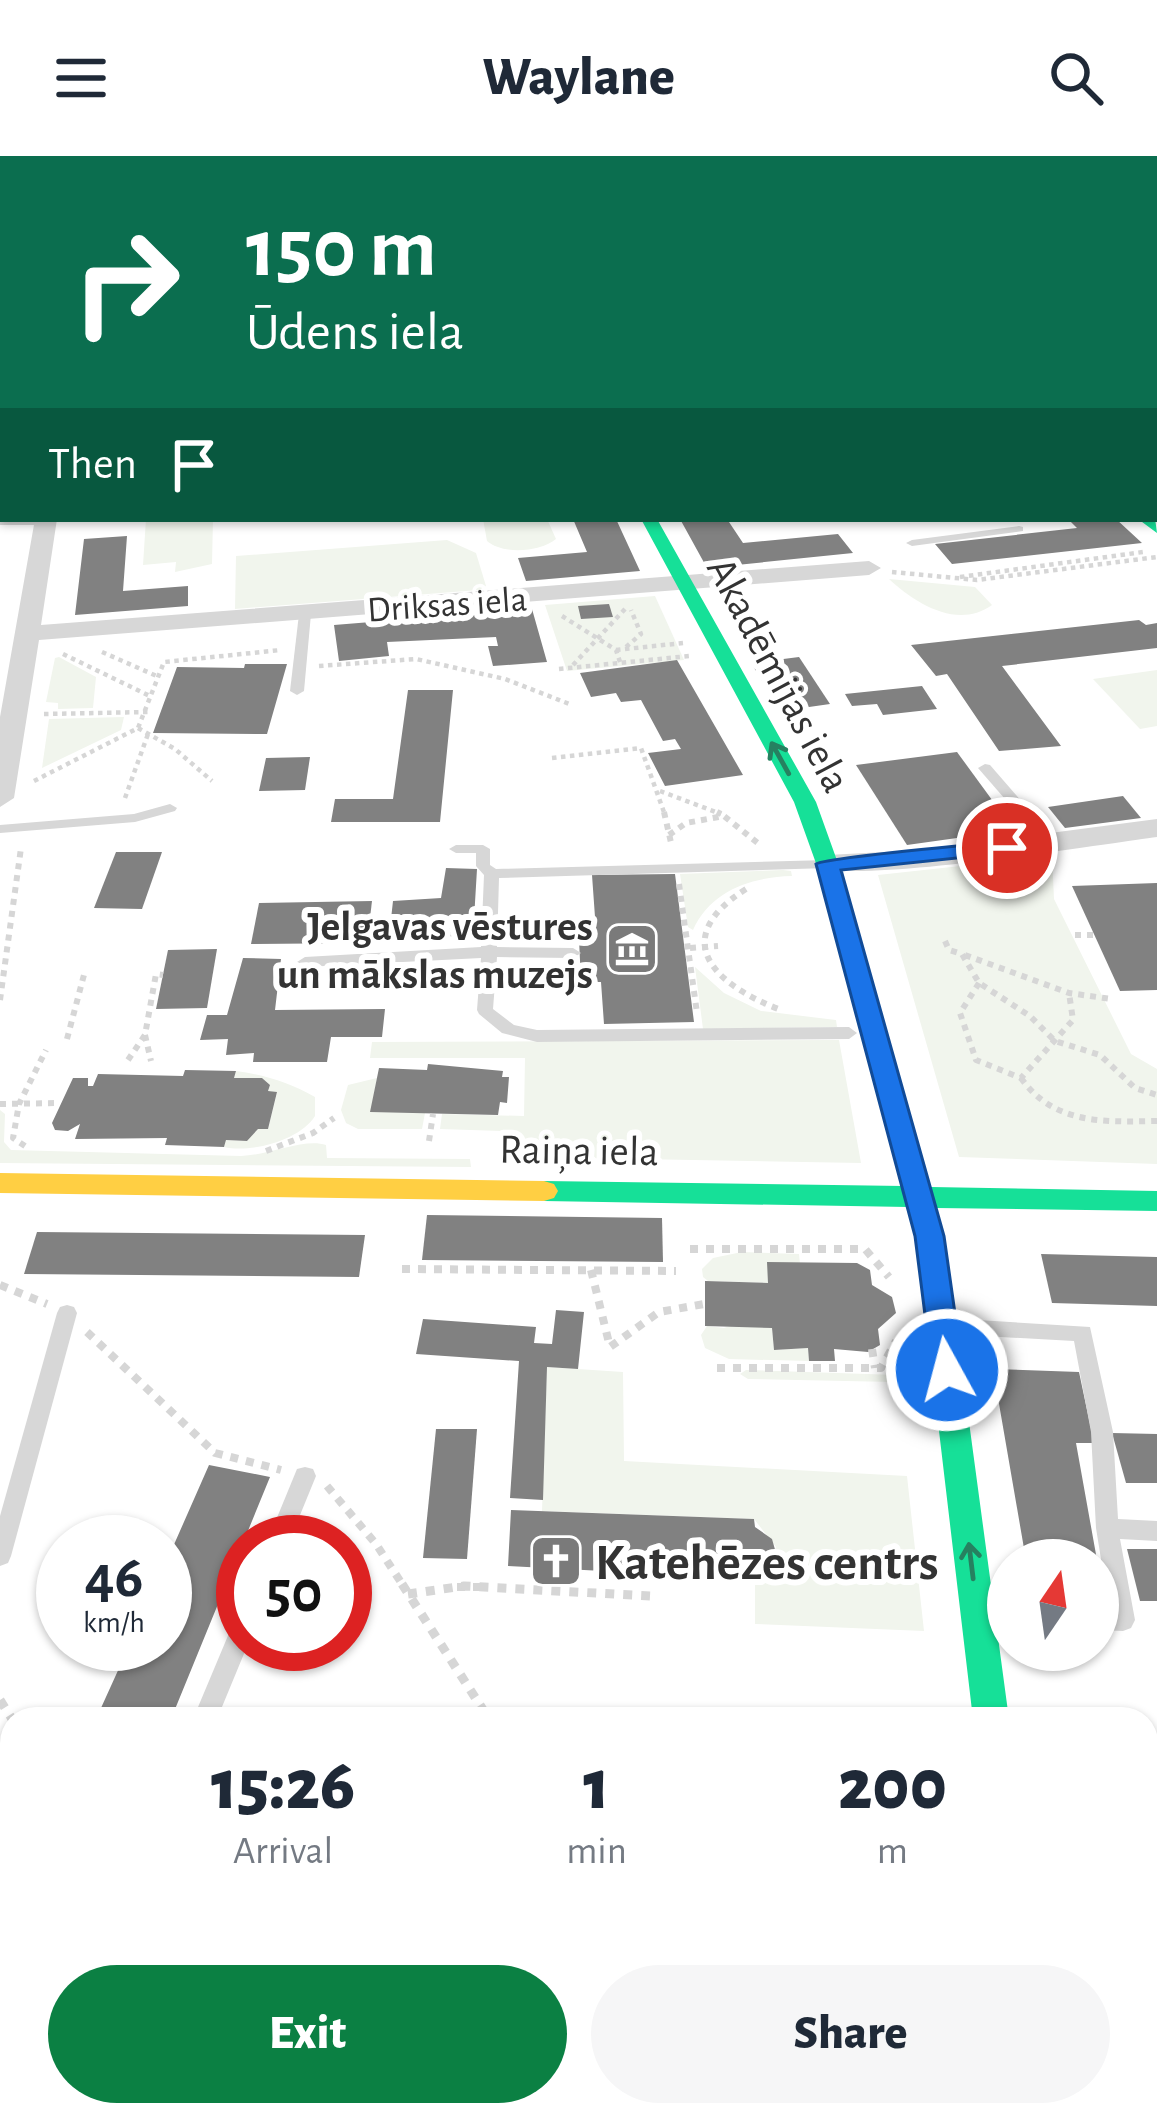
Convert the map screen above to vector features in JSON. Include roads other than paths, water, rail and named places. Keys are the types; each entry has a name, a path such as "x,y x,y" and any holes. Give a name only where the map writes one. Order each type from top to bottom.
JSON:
{"main road":[{"name":"Akadēmijas iela","path":"652,522 805,802 828,864 931,1245 989,1707"},
{"name":"Raiņa iela","path":"0,1183 1157,1201"}],"street":[{"path":"0,798 46,522"},
{"name":"Driksas iela","path":"25,634 872,571"},
{"path":"828,864 921,859 1157,828"}],"lane":[{"path":"912,543 1019,529 1013,522"},
{"path":"297,691 305,614"},
{"path":"985,768 1017,810 1033,820 1050,842"},
{"path":"0,829 118,820 170,808"},
{"path":"456,849 483,849 483,866 492,874 828,864"},
{"path":"492,874 485,1010 495,1023 512,1032 848,1033"},
{"path":"305,962 489,952 573,953"},
{"path":"0,1556 67,1313"},
{"path":"941,1326 1083,1333 1102,1432 1109,1539"},
{"path":"289,1515 305,1476"},
{"path":"1107,1528 1157,1531"},
{"path":"1119,1593 1124,1620 1119,1620"},
{"path":"977,1612 987,1613"},
{"path":"210,1707 225,1671"}],"place":[{"name":"Jelgavas vēstures un mākslas muzejs","path":"632,949"},
{"name":"Katehēzes centrs","path":"556,1561"}]}
